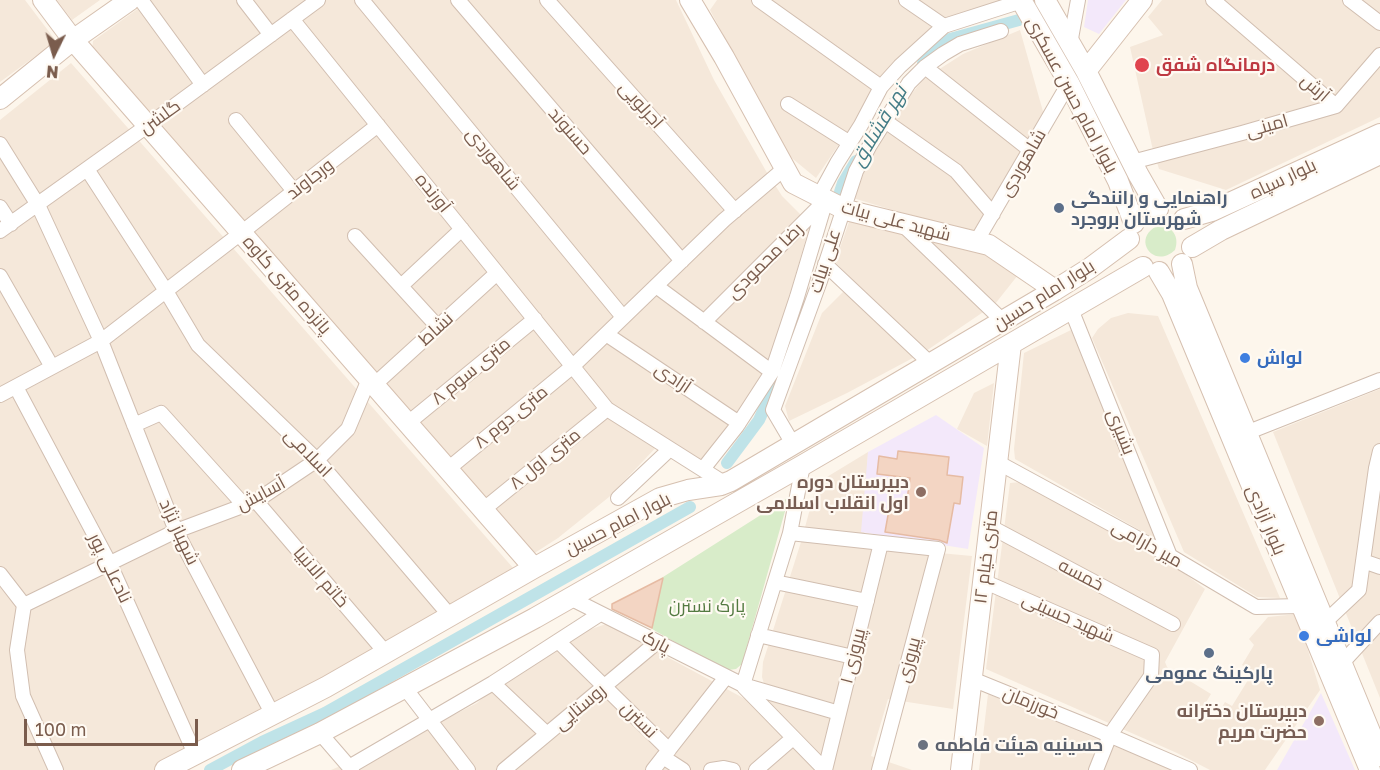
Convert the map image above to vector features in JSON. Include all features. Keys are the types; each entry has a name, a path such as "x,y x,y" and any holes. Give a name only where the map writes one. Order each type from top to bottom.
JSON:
{"main road":[{"name":"پانزده متری کاوه","path":"43,0 73,40 147,126 534,568"},
{"path":"0,99 73,40 129,0"},
{"path":"1086,71 1142,0"},
{"name":"بلوار امام حسن عسکری","path":"1022,1 1070,83 1118,181 1132,231"},
{"name":"شهید علی بیات","path":"697,4 793,183 829,202 902,224 989,245 1055,290"},
{"path":"1033,20 1050,4"},
{"name":"بلوار امام حسن عسکری","path":"1050,4 1158,209"},
{"name":"بلوار سپاه","path":"1192,247 1380,134"},
{"name":"بلوار سپاه","path":"1184,219 1380,154"},
{"path":"1158,209 1173,211 1184,219 1192,235 1192,247 1187,259 1175,269 1151,270 1132,255 1132,231 1142,215 1158,209"},
{"name":"بلوار امام حسین","path":"165,770 273,715 660,498 731,481 1055,290 1090,268 1132,231"},
{"name":"بلوار آزادی","path":"1182,264 1186,288 1246,433 1342,663 1376,731 1380,756"},
{"name":"بلوار امام حسین","path":"243,770 405,688 535,618 1071,309 1151,270"},
{"name":"بلوار آزادی","path":"1151,270 1172,294 1370,770"},
{"name":"۱۲ متری خیام","path":"963,769 1011,344"},
{"path":"724,483 722,494 724,498 732,502 740,501"},
{"path":"690,490 702,495 706,504 700,524"}],"street":[{"path":"141,0 203,85"},
{"path":"244,0 272,35"},
{"name":"گلشن","path":"5,228 318,0"},
{"name":"شاهوردی","path":"362,0 623,318"},
{"name":"حسنوند","path":"458,0 682,261"},
{"name":"آجرلویی","path":"548,0 735,211"},
{"path":"759,0 881,87"},
{"path":"906,0 944,26"},
{"path":"1070,44 1078,0"},
{"name":"آرش","path":"1213,0 1336,106"},
{"path":"1350,0 1380,23"},
{"path":"829,202 837,163 861,126 881,87 900,66 944,26 1022,1"},
{"name":"آورنده","path":"292,19 607,409 724,483"},
{"name":"علی بیات","path":"703,469 740,423 772,372 829,202 856,171 909,83 925,67 960,44 1001,31"},
{"path":"1336,106 1380,55"},
{"path":"925,67 1030,150"},
{"name":"شاهوردی","path":"976,242 1070,83"},
{"path":"788,104 850,143"},
{"name":"امینی","path":"1132,162 1336,106"},
{"path":"236,120 294,191"},
{"path":"885,121 956,171 993,214"},
{"name":"ورجاوند","path":"0,396 101,341 378,125"},
{"name":"شهباز نژاد","path":"0,144 38,205 101,341 177,531 273,715"},
{"path":"573,366 735,211 785,168"},
{"name":"اسلامی","path":"87,169 198,345 317,460 451,616"},
{"name":"علی بیات","path":"793,444 772,410 825,264 829,202"},
{"name":"رضا محمودی","path":"704,322 829,202"},
{"path":"0,207 5,228"},
{"path":"902,224 1004,321"},
{"path":"401,286 462,229"},
{"path":"355,236 438,327"},
{"path":"825,264 931,364"},
{"name":"نشاط","path":"372,382 438,327 497,273"},
{"path":"0,276 52,368"},
{"path":"656,286 772,372"},
{"name":"بشیری","path":"1071,309 1170,556"},
{"name":"۸ متری سوم","path":"408,423 535,320"},
{"name":"آزادی","path":"606,334 740,423"},
{"name":"۸ متری دوم","path":"448,469 573,366"},
{"path":"1246,433 1380,380"},
{"name":"آسایش","path":"24,605 177,531 250,503 317,460 348,429 372,382"},
{"name":"نادعلی پور","path":"16,387 110,564 195,754"},
{"name":"۸ متری اول","path":"483,509 607,409"},
{"name":"خاتم الانبیا","path":"134,425 161,413 250,503 386,652"},
{"path":"618,498 670,449"},
{"path":"1325,622 1359,590 1380,451"},
{"name":"میر دارامی","path":"997,462 1170,556 1256,607 1302,606"},
{"path":"743,686 790,533 802,465"},
{"name":"خمسه","path":"990,526 1173,624"},
{"path":"790,533 881,543"},
{"name":"پیروزی","path":"879,770 938,549 881,543"},
{"name":"پیروزی ۱","path":"825,770 881,543"},
{"path":"1363,561 1380,567"},
{"path":"0,574 24,605 17,650 23,696 56,770"},
{"name":"شهید حسینی","path":"983,581 1152,655 1151,676 1110,735"},
{"path":"775,582 867,601"},
{"name":"پارک","path":"570,598 743,686"},
{"path":"320,732 350,768 493,683 600,614"},
{"path":"1342,663 1380,622"},
{"path":"758,635 853,657"},
{"name":"نسترن","path":"558,641 683,770"},
{"name":"روستایی","path":"504,770 656,643"},
{"path":"652,770 726,677"},
{"name":"خورزمان","path":"972,679 1190,770"},
{"path":"493,683 547,734"},
{"path":"743,686 839,713"},
{"path":"743,686 825,770"},
{"path":"405,688 468,770"},
{"path":"1096,770 1110,735"},
{"path":"756,770 793,738"},
{"path":"711,770 724,768 733,770"}],"shaded area":[{"path":"0,0 25,0 56,41 0,82"},
{"path":"57,0 100,0 72,20"},
{"path":"150,0 676,0 714,80 766,171 782,196 810,224 771,362 738,414 700,461 663,440 609,497 558,538 533,554 92,51 93,41"},
{"path":"717,0 1006,0 953,17 887,74 816,178 782,150 777,136 710,10"},
{"path":"1088,0 1126,0 1099,34 1084,27"},
{"path":"1162,0 1380,0 1380,117 1226,190 1159,169 1130,47 1163,35 1148,17"},
{"path":"1020,30 1044,115 976,231 909,215 843,195 907,99 924,79 963,54"},
{"path":"71,63 514,569 160,770 0,770 0,120"},
{"path":"850,219 975,247 1018,275 995,304 926,351 789,421 785,406 822,313 855,282 835,262"},
{"path":"1128,313 1158,316 1280,598 1257,597 1184,552 1092,338 1098,329 1111,318"},
{"path":"1071,330 1157,540 1015,459 1014,449 1024,353"},
{"path":"994,383 987,446 957,429 974,393"},
{"path":"1380,389 1380,698 1273,432"},
{"name":"دبیرستان دوره اول انقلاب اسلامی","path":"936,415 984,448 968,549 861,532 868,452"},
{"path":"868,452 864,546 972,556 953,709 888,699 871,756 912,770 331,770 421,732 477,703 534,649 606,624 747,700 765,687 762,677 763,662 817,483"},
{"path":"1022,482 1180,570 1205,589 1165,662 1167,667 1211,694 1200,712 1214,720 1225,702 1232,706 1253,672 1242,665 1254,645 1249,639 1268,617 1297,614 1320,690 1265,770 1210,770 1177,753 986,669 1010,483"},
{"name":"دبیرستان دخترانه حضرت مریم","path":"1321,693 1355,770 1277,770"},
{"path":"988,694 1173,770 979,770"}],"green space":[{"path":"1157,226 1171,229 1176,240 1175,250 1160,257 1153,255 1146,245 1149,232"},
{"name":"پارک نسترن","path":"789,497 742,664 736,669 728,670 715,665 652,629 663,577"}],"building":[{"path":"898,451 949,457 947,475 963,477 960,504 954,503 947,543 885,532 890,504 906,507 910,478 877,474 879,456 897,459"},
{"path":"663,578 652,628 612,609 612,604"}],"waterway":[{"name":"نهر قشلاق","path":"923,63 950,39 1019,20"},
{"name":"نهر قشلاق","path":"840,192 856,161"},
{"path":"727,463 759,420 783,372"},
{"path":"210,770 262,742 325,713 690,507"}],"place":[{"name":"درمانگاه شفق","path":"1142,65"},
{"name":"راهنمایی و رانندگی شهرستان بروجرد","path":"1059,208"},
{"name":"لواش","path":"1245,358"},
{"name":"دبیرستان دوره اول انقلاب اسلامی","path":"921,492"},
{"name":"لواشی","path":"1304,636"},
{"name":"پارکینگ عمومی","path":"1209,653"},
{"name":"دبیرستان دخترانه حضرت مریم","path":"1319,721"},
{"name":"حسینیه هیئت فاطمه","path":"923,745"}]}
